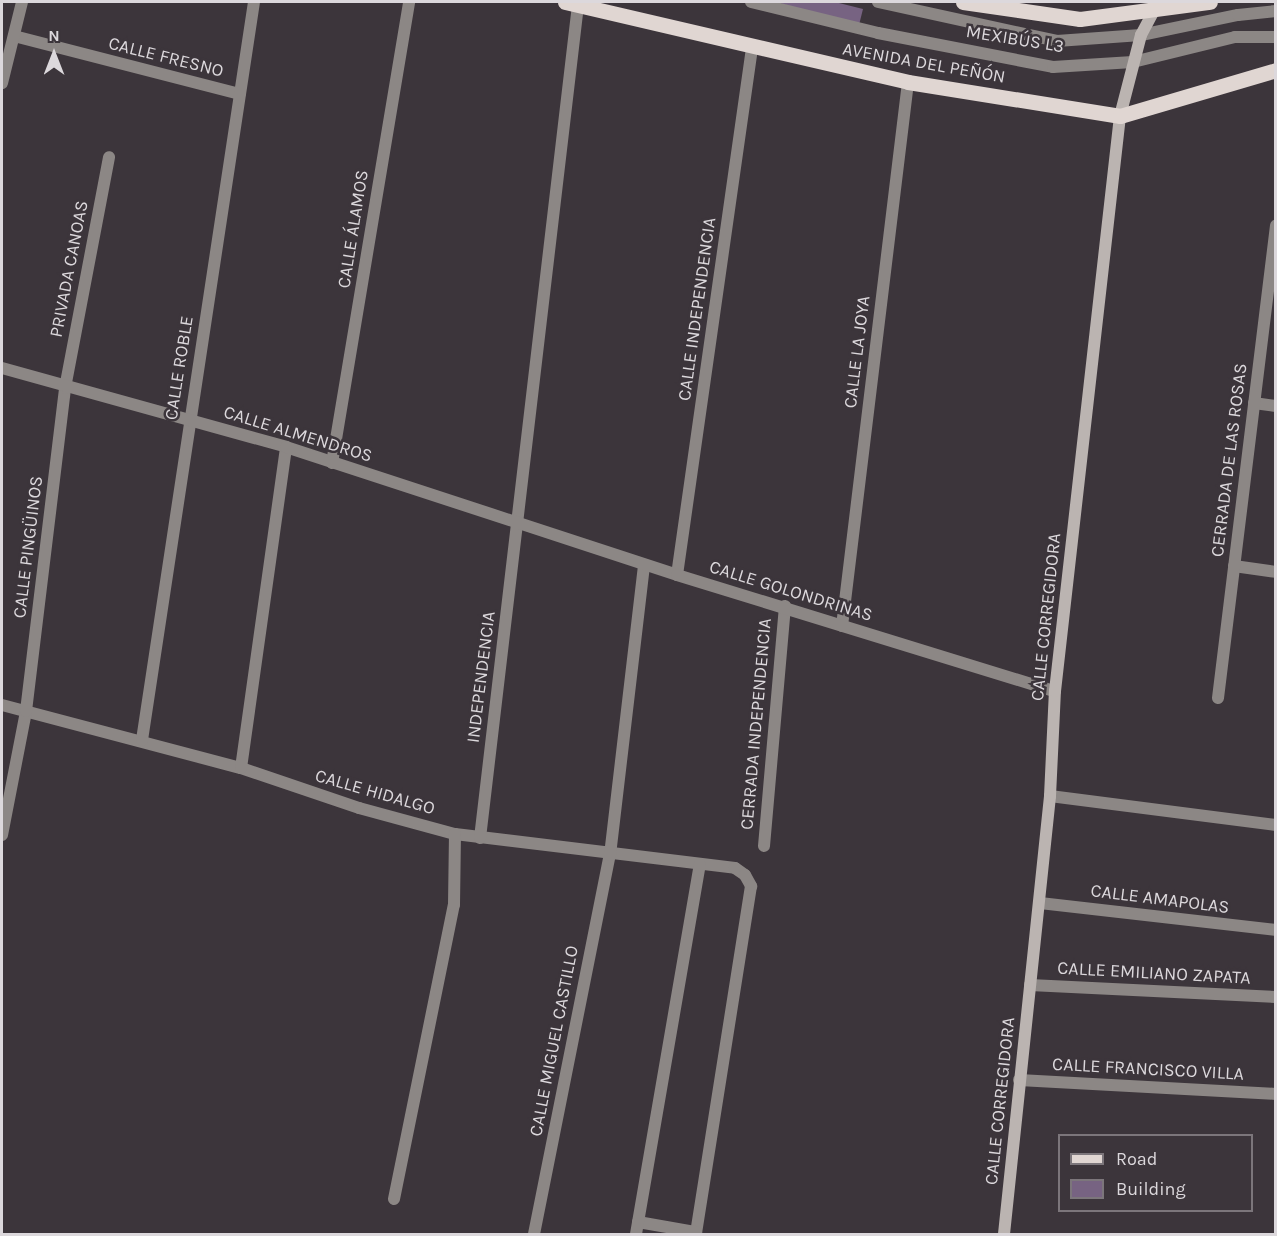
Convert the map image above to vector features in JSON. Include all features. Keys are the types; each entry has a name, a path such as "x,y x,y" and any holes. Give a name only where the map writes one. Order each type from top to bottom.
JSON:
{"main road":[{"path":"963,2 1004,6 1080,19 1158,6 1210,2"},
{"name":"AVENIDA DEL PEÑÓN","path":"572,3 752,48 908,82 1120,116 1275,70"},
{"name":"CALLE CORREGIDORA","path":"1004,1234 1040,903 1050,796 1055,691 1120,116 1141,35 1158,6"}],"street":[{"path":"2,83 22,2"},
{"name":"CALLE ROBLE","path":"142,740 254,2"},
{"name":"CALLE ÁLAMOS","path":"332,463 409,2"},
{"name":"MEXIBÚS L3","path":"751,2 878,33 1053,67 1133,62 1235,37 1275,37"},
{"name":"MEXIBÚS L3","path":"878,2 1057,41 1141,35 1238,15 1275,11"},
{"path":"518,521 572,3"},
{"name":"CALLE FRESNO","path":"14,36 240,94"},
{"name":"CALLE INDEPENDENCIA","path":"677,575 752,48"},
{"name":"CALLE LA JOYA","path":"842,626 908,82"},
{"name":"PRIVADA CANOAS","path":"65,387 109,157"},
{"name":"CERRADA DE LAS ROSAS","path":"1218,698 1274,250 1275,226"},
{"path":"2,368 65,387"},
{"name":"CALLE ALMENDROS","path":"65,387 286,447 518,521"},
{"name":"CALLE PINGÜINOS","path":"2,835 26,711 65,387"},
{"path":"1254,403 1275,406"},
{"path":"241,768 286,447"},
{"name":"CALLE GOLONDRINAS","path":"518,521 644,565 785,606 842,626 1055,691"},
{"name":"INDEPENDENCIA","path":"480,838 518,521"},
{"path":"610,855 644,565"},
{"path":"1234,566 1275,572"},
{"name":"CERRADA INDEPENDENCIA","path":"764,846 785,606"},
{"name":"CALLE HIDALGO","path":"2,705 142,740 241,768 359,808 455,834 610,855 735,868 745,875 751,886 696,1233"},
{"path":"1050,796 1275,825"},
{"path":"394,1199 454,905 455,834"},
{"name":"CALLE MIGUEL CASTILLO","path":"534,1234 610,855"},
{"path":"696,1233 637,1228 699,864"},
{"name":"CALLE AMAPOLAS","path":"1040,903 1275,930"},
{"name":"CALLE EMILIANO ZAPATA","path":"1030,985 1275,997"},
{"name":"CALLE FRANCISCO VILLA","path":"1019,1080 1275,1094"}],"building":[{"path":"775,2 835,2 863,9 859,25"}]}
